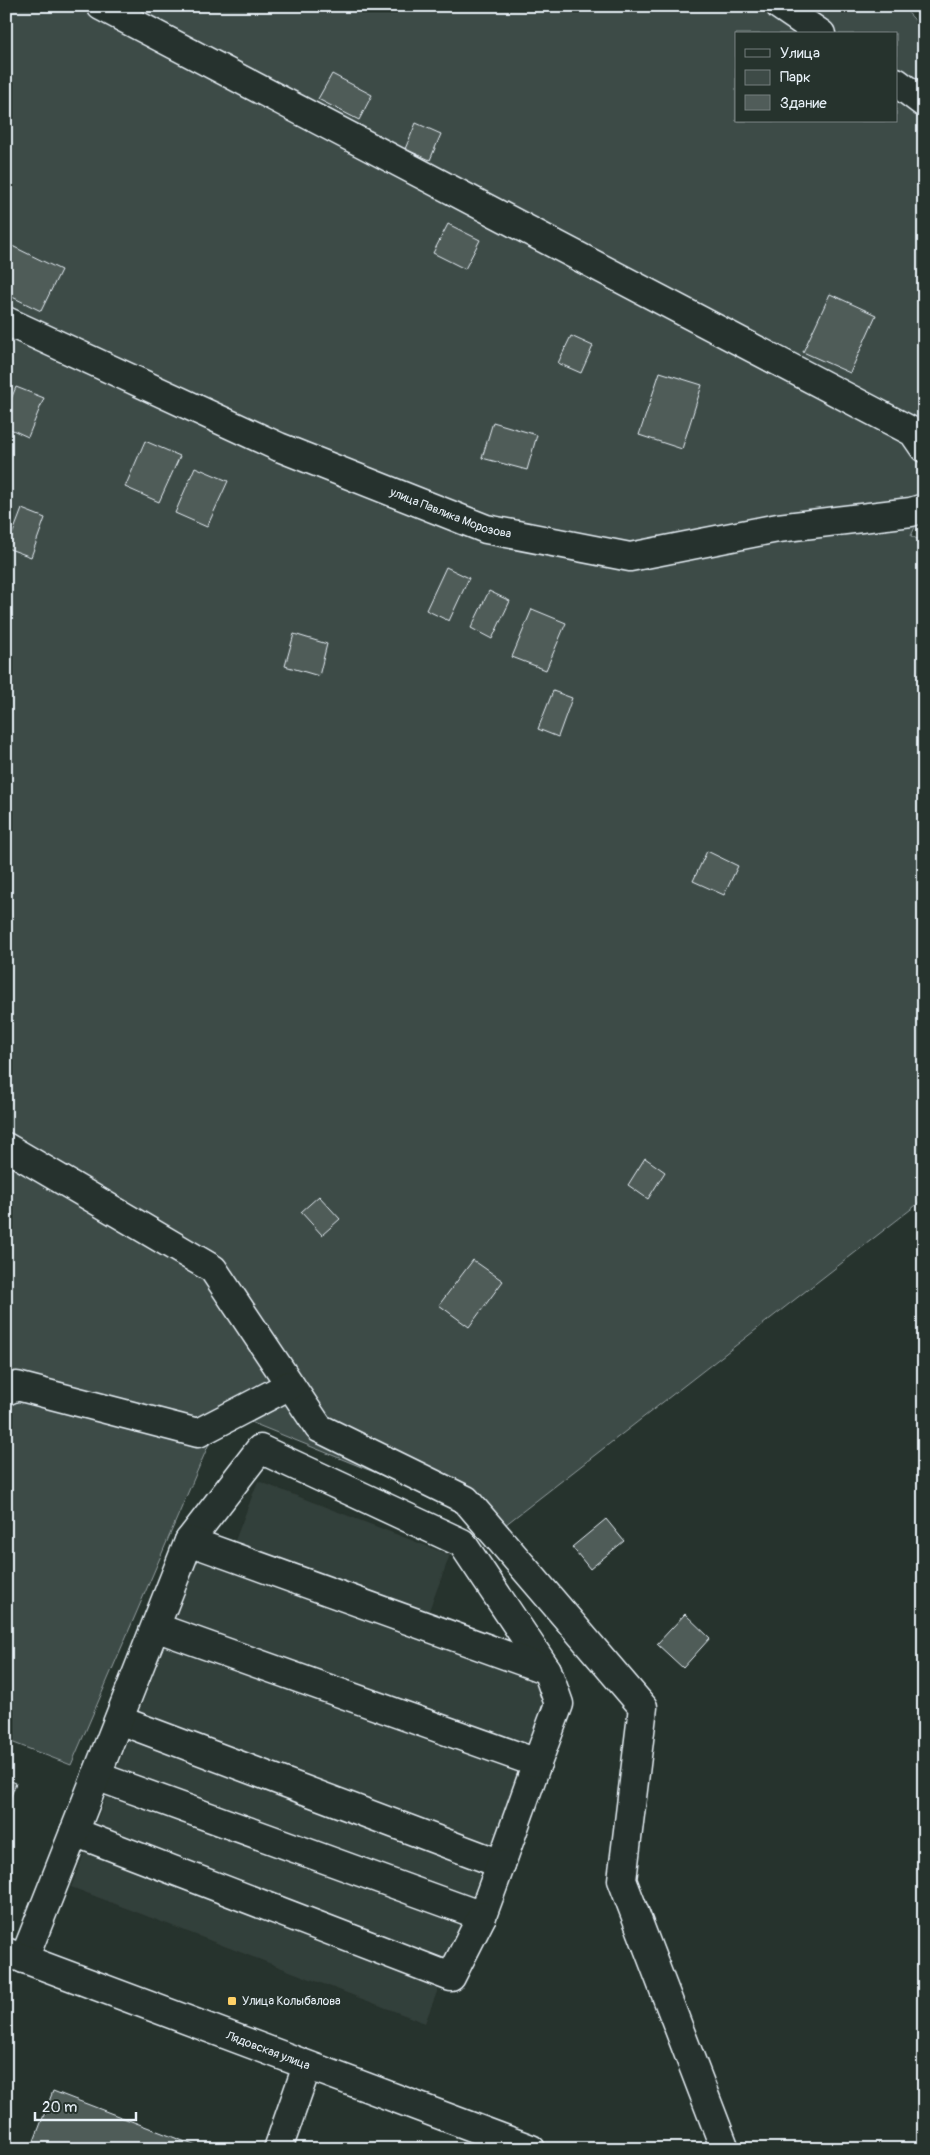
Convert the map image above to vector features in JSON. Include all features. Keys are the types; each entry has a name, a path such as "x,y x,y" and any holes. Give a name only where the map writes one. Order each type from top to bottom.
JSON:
{"street":[{"path":"101,6 920,431"},
{"path":"780,6 818,32"},
{"path":"898,84 924,103"},
{"name":"улица Павлика Морозова","path":"6,321 279,448 486,529 630,558 778,528 911,512 924,508"},
{"path":"6,1147 213,1269 319,1428 466,1500 643,1707 622,1880 725,2149"},
{"path":"6,1391 17,1386 198,1433 290,1385"},
{"path":"15,1956 74,1832 189,1541 260,1449 462,1543 547,1670 560,1704 482,1916 451,1977 74,1832"},
{"path":"189,1541 547,1670"},
{"path":"155,1627 537,1763"},
{"path":"119,1720 501,1864"},
{"path":"96,1776 482,1916"},
{"name":"Лядовская улица","path":"15,1956 531,2149"},
{"path":"278,2149 307,2066"}],"shaded area":[{"path":"258,1481 450,1555 419,1637 554,1689 425,2023 71,1887 200,1554 226,1564"}],"green space":[{"path":"6,6 902,6 924,30 924,507 911,536 924,542 924,1199 505,1525 223,1411 71,1765 6,1740"}],"building":[{"path":"332,74 372,95 359,120 318,99"},
{"path":"416,123 441,134 430,160 405,149"},
{"path":"448,224 480,240 465,269 433,253"},
{"path":"6,243 61,270 41,311 6,294"},
{"path":"830,294 876,315 850,373 803,352"},
{"path":"571,336 593,346 581,373 558,363"},
{"path":"660,372 702,385 682,449 639,435"},
{"path":"16,387 44,398 28,437 6,427 6,411"},
{"path":"493,422 537,435 527,470 482,458"},
{"path":"145,441 180,456 159,502 125,487"},
{"path":"195,467 228,481 207,527 175,513"},
{"path":"22,509 45,518 31,557 7,548"},
{"path":"446,567 469,578 449,621 426,610"},
{"path":"489,591 510,601 492,639 471,628"},
{"path":"532,609 566,623 546,670 512,657"},
{"path":"294,634 327,644 319,676 285,666"},
{"path":"553,691 572,698 558,737 538,729"},
{"path":"707,851 738,866 724,895 693,881"},
{"path":"645,1158 665,1172 648,1199 628,1185"},
{"path":"319,1196 340,1219 322,1235 301,1212"},
{"path":"473,1260 503,1281 469,1327 439,1305"},
{"path":"606,1519 624,1541 590,1569 572,1547"},
{"path":"685,1614 710,1638 683,1668 657,1644"},
{"path":"6,1779 16,1783 6,1809"},
{"path":"53,2091 204,2149 31,2149"}],"place":[{"name":"Улица Колыбалова","path":"232,2001"}]}
